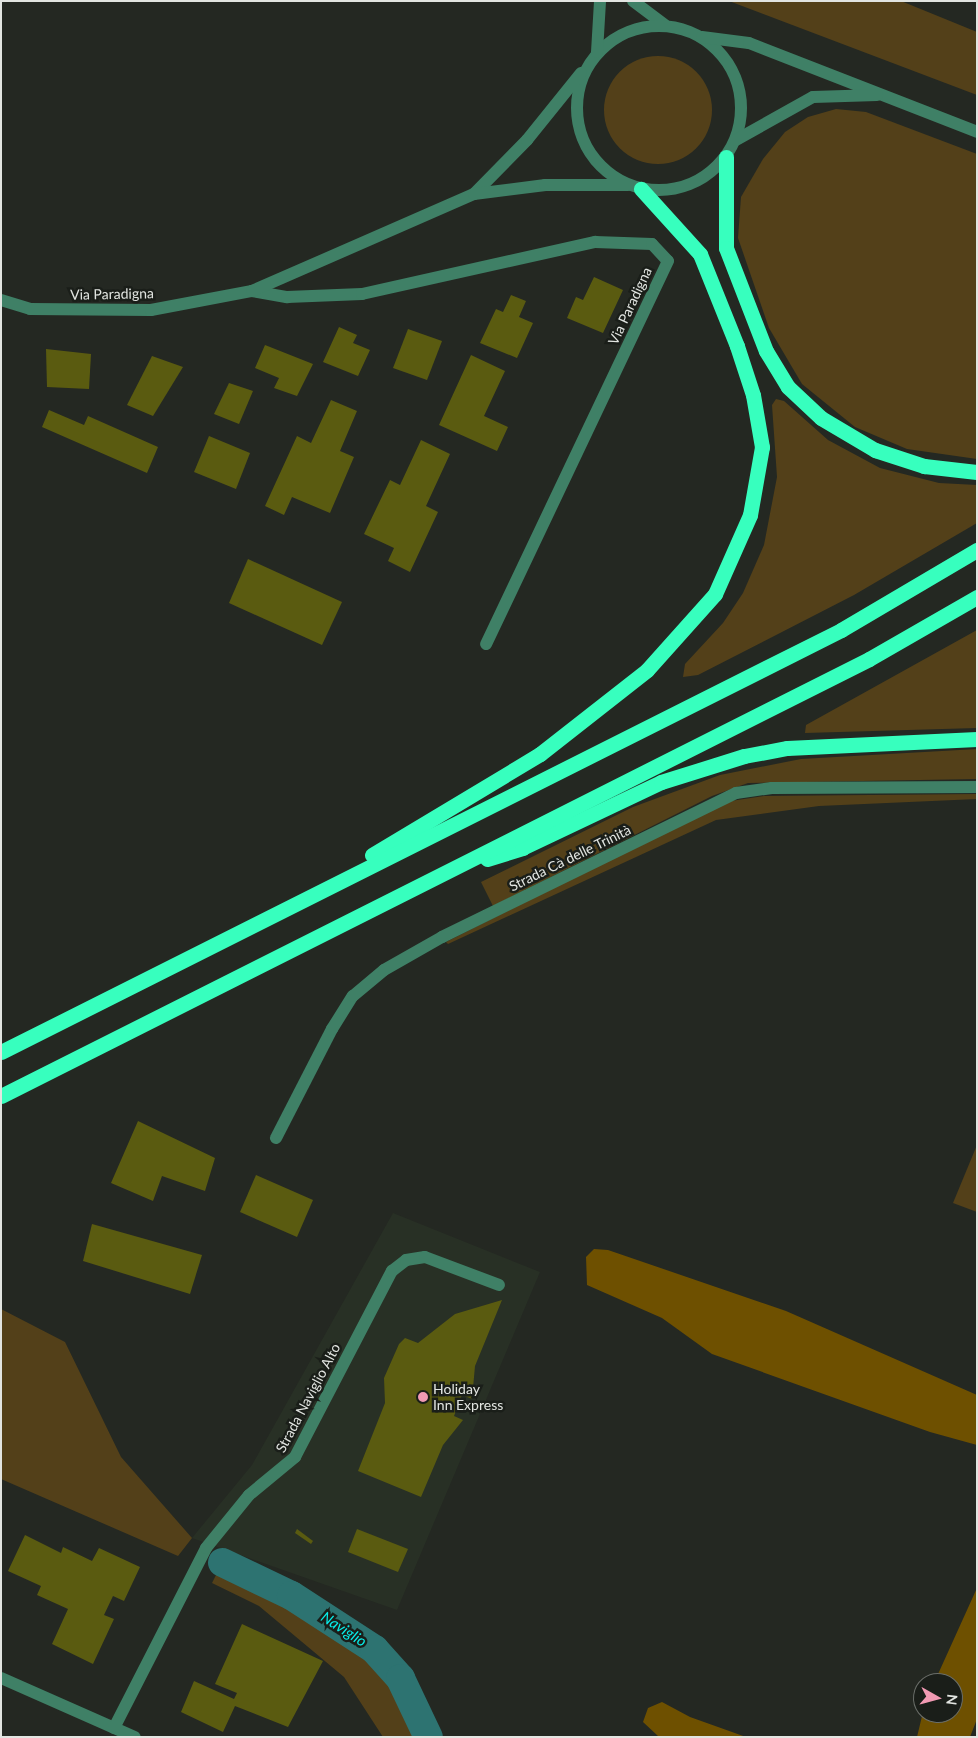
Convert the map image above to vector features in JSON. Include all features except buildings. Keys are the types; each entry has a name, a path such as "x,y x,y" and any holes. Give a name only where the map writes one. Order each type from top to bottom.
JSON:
{"highway":[{"path":"726,157 726,248 766,351 788,387 821,418 870,448 919,465 977,472"},
{"path":"266,919 540,754 648,670 715,594 750,515 762,447 753,395 700,254 635,187"},
{"path":"1,1052 841,630 977,550"},
{"path":"1,1096 870,659 977,597"},
{"path":"443,874 522,848 670,779 744,756 808,747 977,739"}],"street":[{"path":"598,52 600,1"},
{"path":"633,1 665,25"},
{"name":"Via Paradigna","path":"474,194 527,140 598,52 617,36 640,27 665,25 702,37 749,43 977,132"},
{"name":"Via Paradigna","path":"1,300 30,309 151,310 252,291 474,194 545,185 635,187 673,190 703,179 726,157 736,140 742,111 738,82 724,56 702,37"},
{"name":"Via Paradigna","path":"588,65 577,92 577,121 586,148 604,171 635,187"},
{"name":"Via Paradigna","path":"736,140 813,97 884,95"},
{"name":"Via Paradigna","path":"252,291 287,297 362,294 595,242 652,244 668,260 486,644"},
{"name":"Strada Cà delle Trinità","path":"276,1138 332,1028 353,996 384,970 442,937 736,793 772,788 977,787"},
{"name":"Strada Naviglio Alto","path":"114,1728 206,1548 249,1495 295,1457 392,1271 406,1260 425,1257 498,1285"},
{"path":"1,1678 135,1737"}],"shaded area":[{"path":"729,1 901,1 977,32 977,95"},
{"path":"658,56 679,60 696,72 708,89 712,110 708,131 696,148 679,160 658,164 637,160 620,148 608,131 604,110 608,89 620,72 637,60"},
{"path":"836,109 866,112 977,154 977,459 907,449 855,427 802,384 769,328 738,238 741,197 763,159 785,132 808,117"},
{"path":"776,399 784,401 828,440 880,468 939,483 977,485 977,523 854,595 698,675 683,677 685,664 723,623 743,593 764,545 777,477 772,405"},
{"path":"977,630 977,728 805,733 806,725"},
{"path":"977,749 977,779 748,783 712,796 493,906 481,882 633,807 720,775 801,759"},
{"path":"977,794 977,799 819,806 716,820 448,944 446,942 724,802 764,796"},
{"path":"977,1145 977,1212 953,1203"},
{"path":"393,1213 540,1272 397,1610 192,1538 252,1465"},
{"path":"594,1249 608,1250 786,1311 977,1395 977,1445 930,1432 712,1354 662,1318 587,1285 586,1257"},
{"path":"1,1309 65,1342 121,1457 192,1538 178,1556 1,1479"},
{"path":"217,1573 295,1607 369,1654 399,1689 420,1737 383,1737 344,1677 259,1606 212,1583"},
{"path":"977,1588 977,1719 970,1737 917,1737 920,1723 963,1723 963,1673 939,1673"},
{"path":"662,1702 690,1717 746,1737 658,1736 643,1722 648,1708"}],"waterway":[{"name":"Naviglio","path":"222,1562 291,1595 374,1649 400,1678 428,1737"}],"place":[{"name":"Holiday Inn Express","path":"423,1397"}]}
